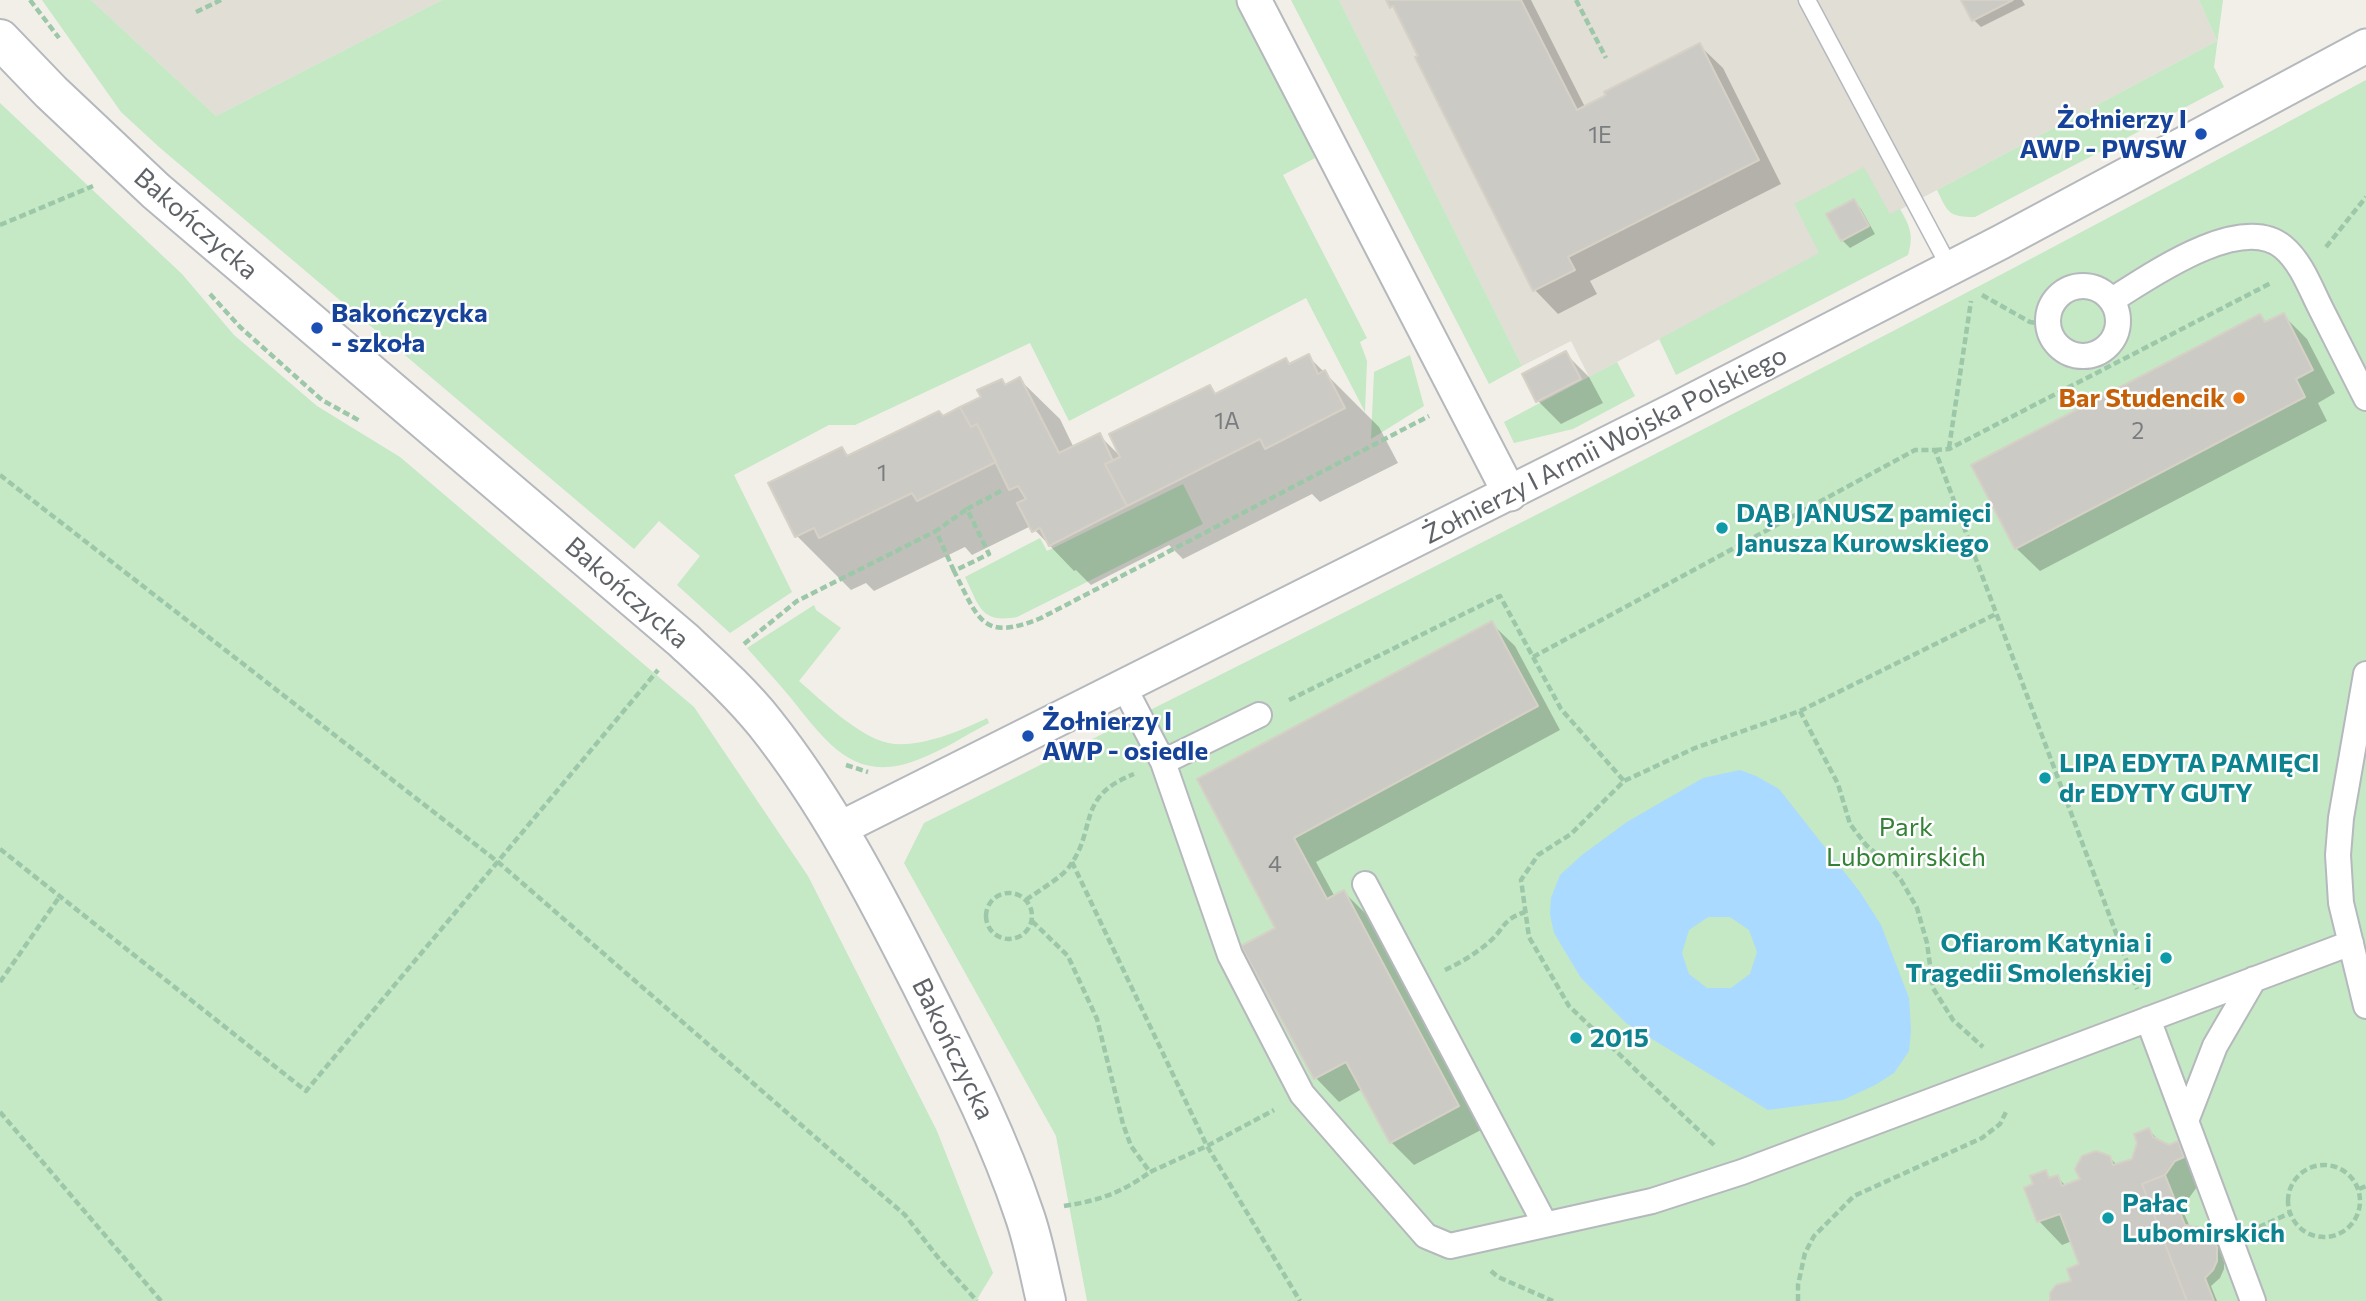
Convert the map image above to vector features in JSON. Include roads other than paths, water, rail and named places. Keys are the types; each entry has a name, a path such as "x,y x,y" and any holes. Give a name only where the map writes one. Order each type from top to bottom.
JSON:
{"street":[{"path":"1254,0 1510,494"},
{"name":"Bakończycka","path":"0,39 124,163 683,640 725,679 764,722 837,830 904,951 984,1109 1026,1216 1046,1301"},
{"name":"Żołnierzy I Armii Wojska Polskiego","path":"837,830 1510,494 1950,268 2366,46"},
{"path":"2112,300 2152,275 2219,241 2234,237 2268,240 2282,246 2302,272 2366,398"},
{"path":"2092,286 2112,300 2118,311 2118,324 2116,336 2108,346 2098,353 2076,356 2057,345 2048,325 2051,304 2068,288 2092,286"},
{"path":"2366,674 2338,845 2341,903 2366,1006"},
{"path":"1124,687 1163,762 1230,955 1302,1094 1426,1236 1450,1246 1652,1201 1742,1172 2351,943"},
{"path":"1163,762 1259,715"},
{"path":"1365,884 1545,1224"},
{"path":"2186,1121 2215,1046 2254,979"},
{"path":"2148,1019 2253,1301"}],"lane":[{"path":"1807,0 1950,268"}],"water":[{"path":"1740,770 1779,789 1860,892 1881,925 1909,998 1911,1030 1909,1051 1894,1073 1875,1085 1843,1100 1768,1110 1626,1023 1581,978 1554,933 1550,914 1551,898 1560,875 1627,822 1703,778","holes":["1708,917 1730,917 1749,930 1757,952 1750,974 1731,988 1707,988 1689,974 1682,953 1689,930"]}],"place":[{"name":"Żołnierzy I AWP - PWSW","path":"2201,134"},
{"name":"Bakończycka - szkoła","path":"317,328"},
{"name":"Bar Studencik","path":"2239,398"},
{"name":"DĄB JANUSZ pamięci Janusza Kurowskiego","path":"1722,528"},
{"name":"Żołnierzy I AWP - osiedle","path":"1028,736"},
{"name":"LIPA EDYTA PAMIĘCI dr EDYTY GUTY","path":"2045,778"},
{"name":"Ofiarom Katynia i Tragedii Smoleńskiej","path":"2166,958"},
{"name":"2015","path":"1576,1038"},
{"name":"Pałac Lubomirskich","path":"2108,1218"}],"park label":[{"name":"Park Lubomirskich","path":"1906,842"}]}
